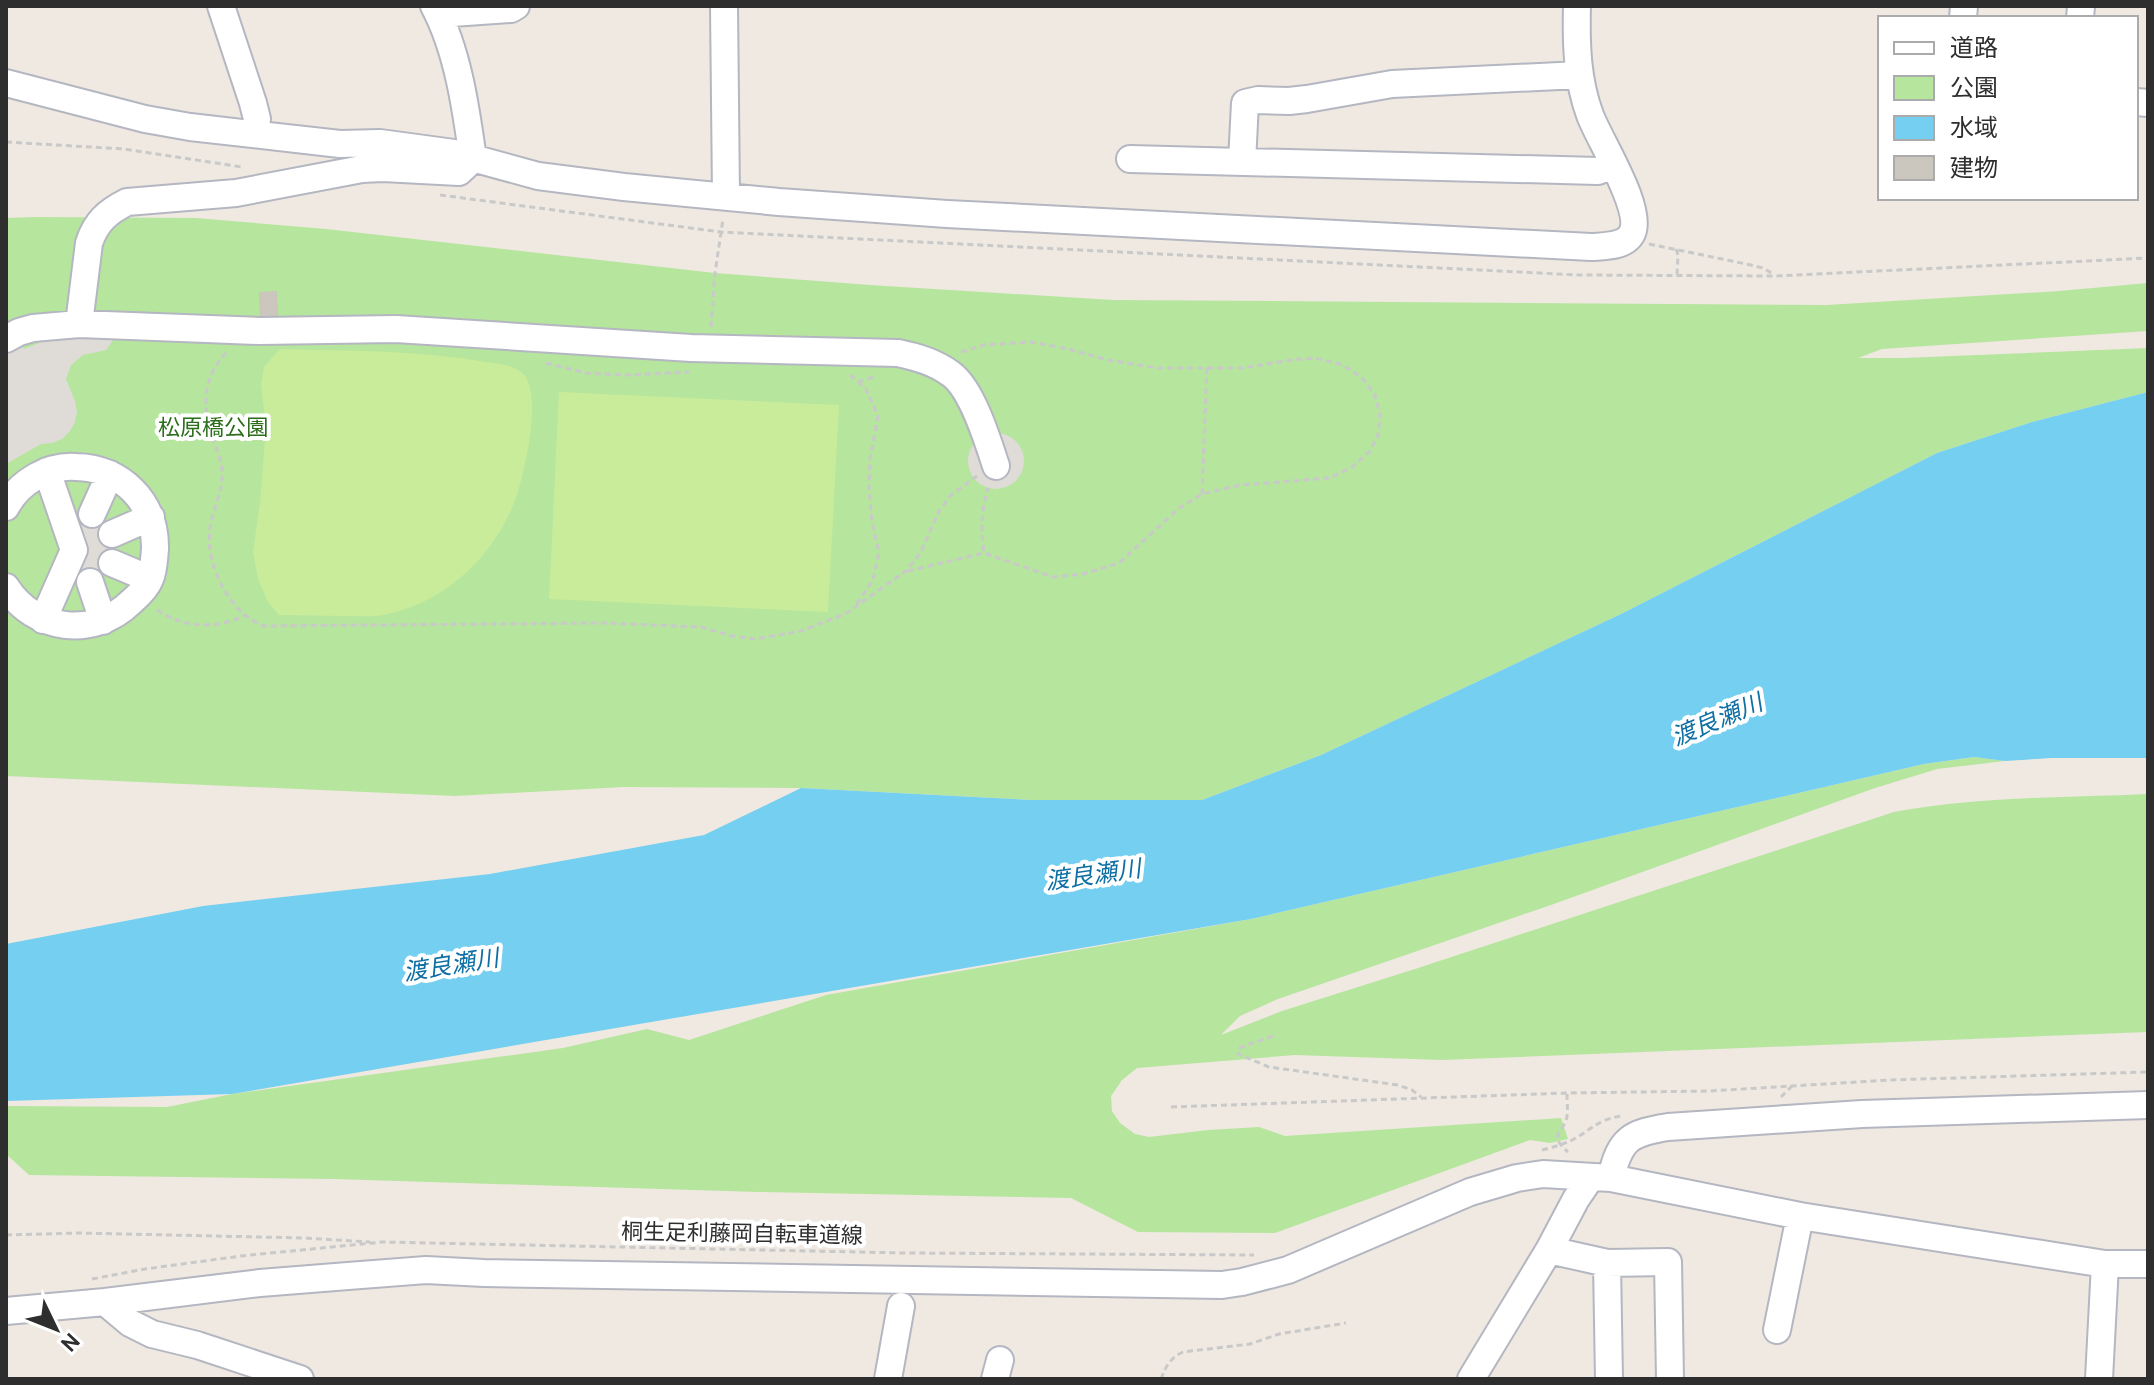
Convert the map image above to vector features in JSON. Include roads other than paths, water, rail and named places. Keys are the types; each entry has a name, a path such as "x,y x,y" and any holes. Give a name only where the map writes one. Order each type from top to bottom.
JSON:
{"street":[{"path":"221,6 253,103 257,119 255,134"},
{"path":"473,159 457,69 436,10 511,9 516,6"},
{"path":"724,6 726,196"},
{"path":"6,83 145,119 340,144 380,143 454,153 538,176 624,187 947,214 1610,246 1630,237 1633,229 1631,203 1591,116 1579,75 1577,6"},
{"path":"1242,162 1245,103 1298,100 1392,84 1579,75"},
{"path":"79,324 93,231 111,210 127,202 236,193 362,169 459,172 473,159"},
{"path":"1130,159 1598,171 1613,165"},
{"path":"6,339 33,328 79,324 259,331 396,329 709,348 898,353 929,362 954,376 972,403 996,466"},
{"path":"6,507 26,483 47,471 68,466 89,467 110,474 139,497 151,517 155,538 154,559 144,588 122,611 103,621 83,626 63,626 43,620 23,607 6,587"},
{"path":"43,620 74,550 47,471"},
{"path":"92,514 110,474"},
{"path":"112,534 151,517"},
{"path":"112,563 144,588"},
{"path":"90,582 103,621"},
{"path":"1471,1379 1576,1199 1614,1163 1629,1139 1641,1131 1862,1114 2148,1105"},
{"path":"6,1311 260,1283 426,1270 1222,1285 1288,1270 1470,1192 1543,1174 1601,1177 1800,1216 2105,1264 2148,1264"},
{"path":"1777,1330 1800,1216"},
{"path":"1549,1250 1607,1263 1668,1262 1670,1379"},
{"path":"1607,1263 1609,1379"},
{"path":"2099,1379 2105,1264"},
{"path":"105,1302 130,1323 152,1334 197,1345 300,1379"},
{"path":"888,1379 901,1306"}],"water":[{"name":"渡良瀬川","path":"2148,392 2148,758 2005,761 1974,757 1924,764 1251,919 232,1094 6,1101 6,944 203,906 490,874 704,835 801,788 1030,800 1202,800 1321,755 1621,614 1937,453 2032,422"}],"park label":[{"name":"松原橋公園","path":"213,427"}]}
